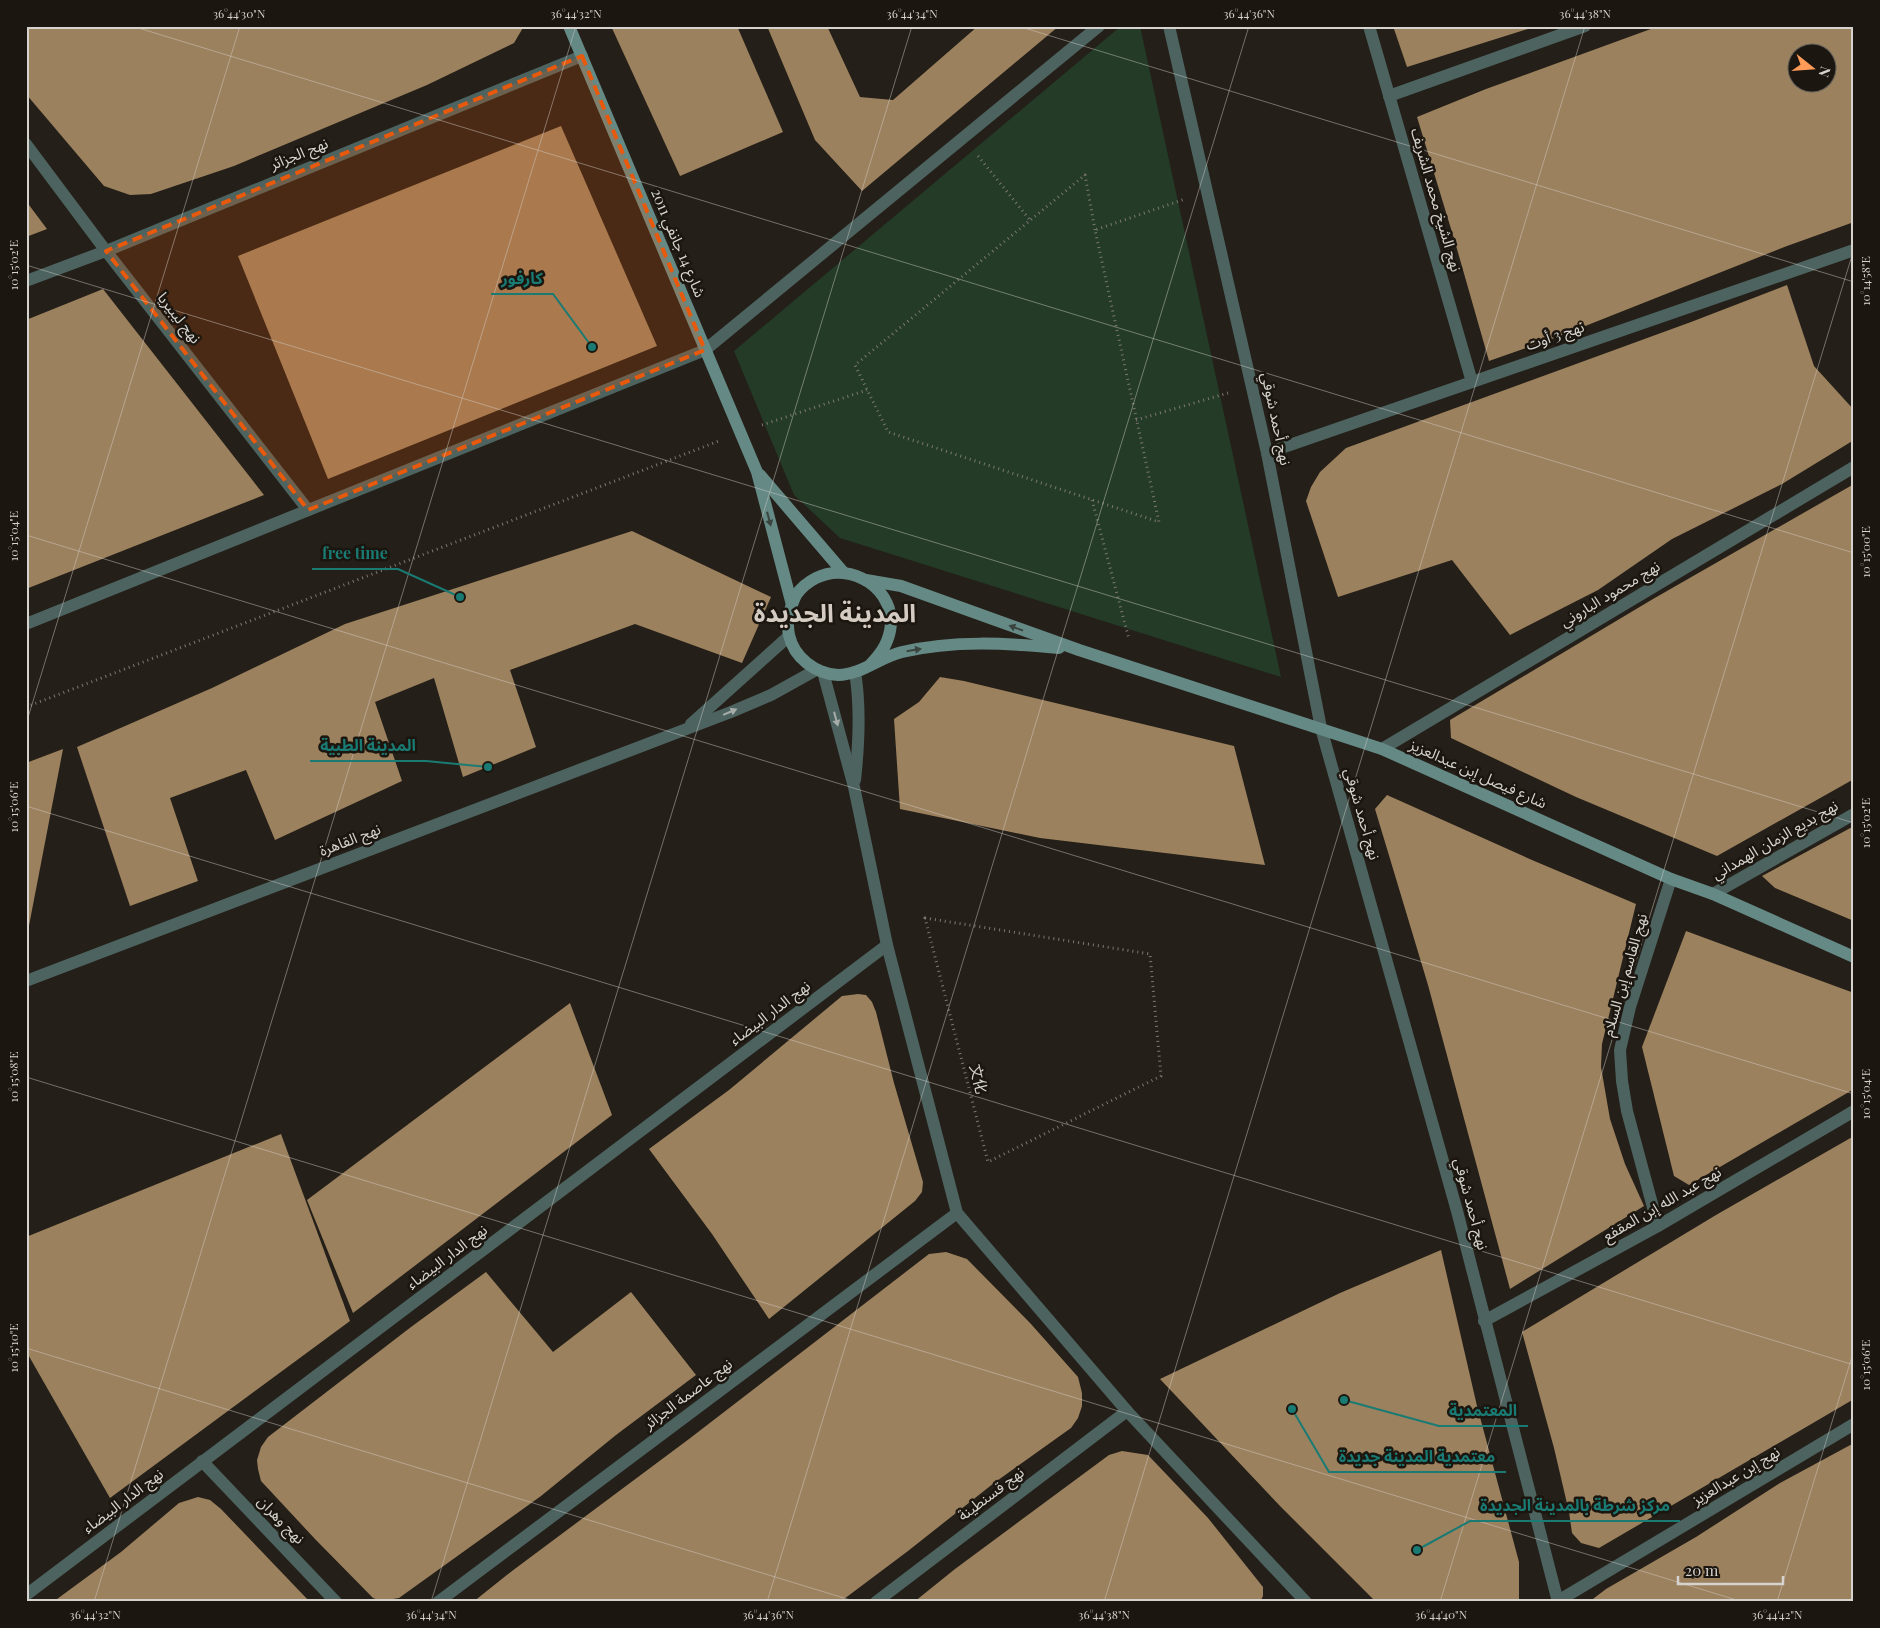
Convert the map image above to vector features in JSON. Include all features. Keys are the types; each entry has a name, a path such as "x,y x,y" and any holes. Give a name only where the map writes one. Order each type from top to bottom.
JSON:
{"main road":[{"name":"شارع 14 جانفي 2011","path":"569,26 757,472"},
{"path":"757,472 843,572"},
{"path":"757,472 792,605"},
{"path":"843,572 866,580 901,586 1079,650 1006,643 947,645 890,654 855,672 839,675 820,671 802,660 792,645 788,625 792,605 798,592 809,582 822,575 843,572"},
{"path":"866,580 875,585 886,602 890,616 890,630 886,644 879,656 868,666"},
{"name":"شارع فيصل إبن عبدالعزيز","path":"1079,650 1382,749 1671,879 1713,894 1854,957"}],"street":[{"path":"26,624 705,350 1099,26"},
{"name":"نهج أحمد شوقي","path":"1169,26 1267,452 1321,728 1457,1210 1484,1321 1558,1601"},
{"name":"نهج الشيخ محمد الشريف","path":"1369,26 1472,382"},
{"path":"1389,96 1585,26"},
{"name":"نهج الجزائر","path":"26,281 106,251 582,56"},
{"name":"نهج ليبيريا","path":"26,144 106,251 308,510"},
{"name":"نهج 3 أوت","path":"1267,452 1854,250"},
{"name":"نهج محمود الباروني","path":"1382,749 1854,467"},
{"path":"685,730 789,636"},
{"path":"820,671 854,787 887,945 957,1213 1127,1411 1306,1602"},
{"name":"نهج القاهرة","path":"26,981 685,730 771,695 820,671"},
{"path":"854,787 859,741 859,711 855,672"},
{"name":"نهج بديع الزمان الهمداني","path":"1713,894 1854,814"},
{"name":"نهج القاسم إبن السلام","path":"1658,1226 1627,1112 1620,1050 1630,1007 1671,879"},
{"name":"نهج الدار البيضاء","path":"26,1595 887,945"},
{"name":"نهج عبد الله إبن المقفع","path":"1484,1321 1658,1226 1854,1111"},
{"name":"نهج عاصمة الجزائر","path":"438,1602 957,1213"},
{"name":"نهج قسنطينة","path":"876,1602 1127,1411"},
{"name":"نهج إبن عبدالعزيز","path":"1558,1601 1854,1424"},
{"name":"نهج وهران","path":"202,1461 336,1602"}],"path":[{"path":"962,137 1030,220"},
{"path":"1084,175 1159,522 888,432 855,365 1030,220 1084,175"},
{"path":"1095,230 1207,192"},
{"path":"1136,420 1252,386"},
{"path":"26,707 740,432 868,390"},
{"path":"1092,500 1136,669"},
{"name":"文化","path":"925,918 1150,954 1162,1076 988,1162 925,918"}],"highlighted area":[{"path":"582,56 705,350 308,510 106,251"}],"green space":[{"path":"1121,26 1140,26 1281,677 840,538 794,495 734,351"}],"building":[{"path":"26,26 524,26 514,43 427,85 234,166 151,194 130,195 104,186 26,94"},
{"path":"611,26 737,26 783,132 680,176"},
{"path":"767,26 827,26 860,97 893,100 978,26 1059,26 862,191 815,140"},
{"path":"1393,26 1534,26 1534,27 1407,67"},
{"path":"1659,26 1854,26 1854,222 1787,246 1560,336 1489,361 1417,117 1486,89"},
{"path":"561,126 657,346 328,479 238,256"},
{"path":"26,201 47,229 26,237"},
{"path":"1787,285 1814,366 1854,410 1854,440 1782,484 1672,539 1598,590 1510,635 1452,560 1338,597 1306,501 1311,487 1320,472 1346,448"},
{"path":"103,289 264,495 26,589 26,320"},
{"path":"1854,484 1854,779 1717,856 1576,797 1451,738 1450,720 1653,599"},
{"path":"632,531 771,597 742,663 635,624 510,670 536,747 463,777 434,678 375,702 402,781 275,840 246,770 170,798 198,881 130,906 77,747 212,688 345,624"},
{"path":"940,677 964,681 1234,746 1265,865 1040,838 900,809 894,719 919,702"},
{"path":"63,749 27,936 26,763"},
{"path":"1387,795 1636,904 1602,1044 1601,1067 1610,1119 1625,1164 1644,1206 1510,1289 1428,985 1375,809"},
{"path":"1854,826 1854,921 1775,888 1762,876"},
{"path":"1686,931 1854,993 1854,1089 1689,1185 1674,1176 1642,1047"},
{"path":"866,995 872,1002 876,1012 894,1083 923,1182 922,1192 915,1201 769,1319 712,1234 649,1149 729,1090 842,996"},
{"path":"570,1003 612,1115 353,1313 307,1200"},
{"path":"281,1134 350,1321 110,1498 26,1351 26,1237"},
{"path":"1854,1136 1854,1399 1599,1548 1581,1543 1572,1533 1554,1448 1522,1332 1716,1215"},
{"path":"1441,1250 1477,1406 1519,1562 1519,1602 1376,1602 1280,1506 1160,1379 1340,1293"},
{"path":"946,1252 967,1259 1031,1324 1078,1377 1082,1393 1082,1406 1078,1418 1071,1428 994,1483 840,1602 473,1602 929,1254"},
{"path":"486,1272 553,1352 631,1292 696,1375 616,1435 541,1496 399,1598 381,1601 373,1598 261,1481 257,1460 261,1447 268,1437"},
{"path":"1854,1443 1854,1602 1589,1602 1606,1589 1696,1537 1780,1483"},
{"path":"1122,1451 1148,1455 1208,1518 1263,1587 1263,1596 1260,1602 914,1602 955,1569 1109,1455"},
{"path":"198,1497 210,1500 221,1509 310,1602 53,1602 121,1552 179,1503"}],"place":[{"name":"كارفور","path":"592,347"},
{"name":"free time","path":"460,597"},
{"name":"المدينة الطبية","path":"488,767"},
{"name":"المعتمدية","path":"1344,1400"},
{"name":"معتمدية المدينة جديدة","path":"1292,1409"},
{"name":"مركز شرطة بالمدينة الجديدة","path":"1417,1550"}],"district":[{"name":"المدينة الجديدة","path":"835,613"}]}
